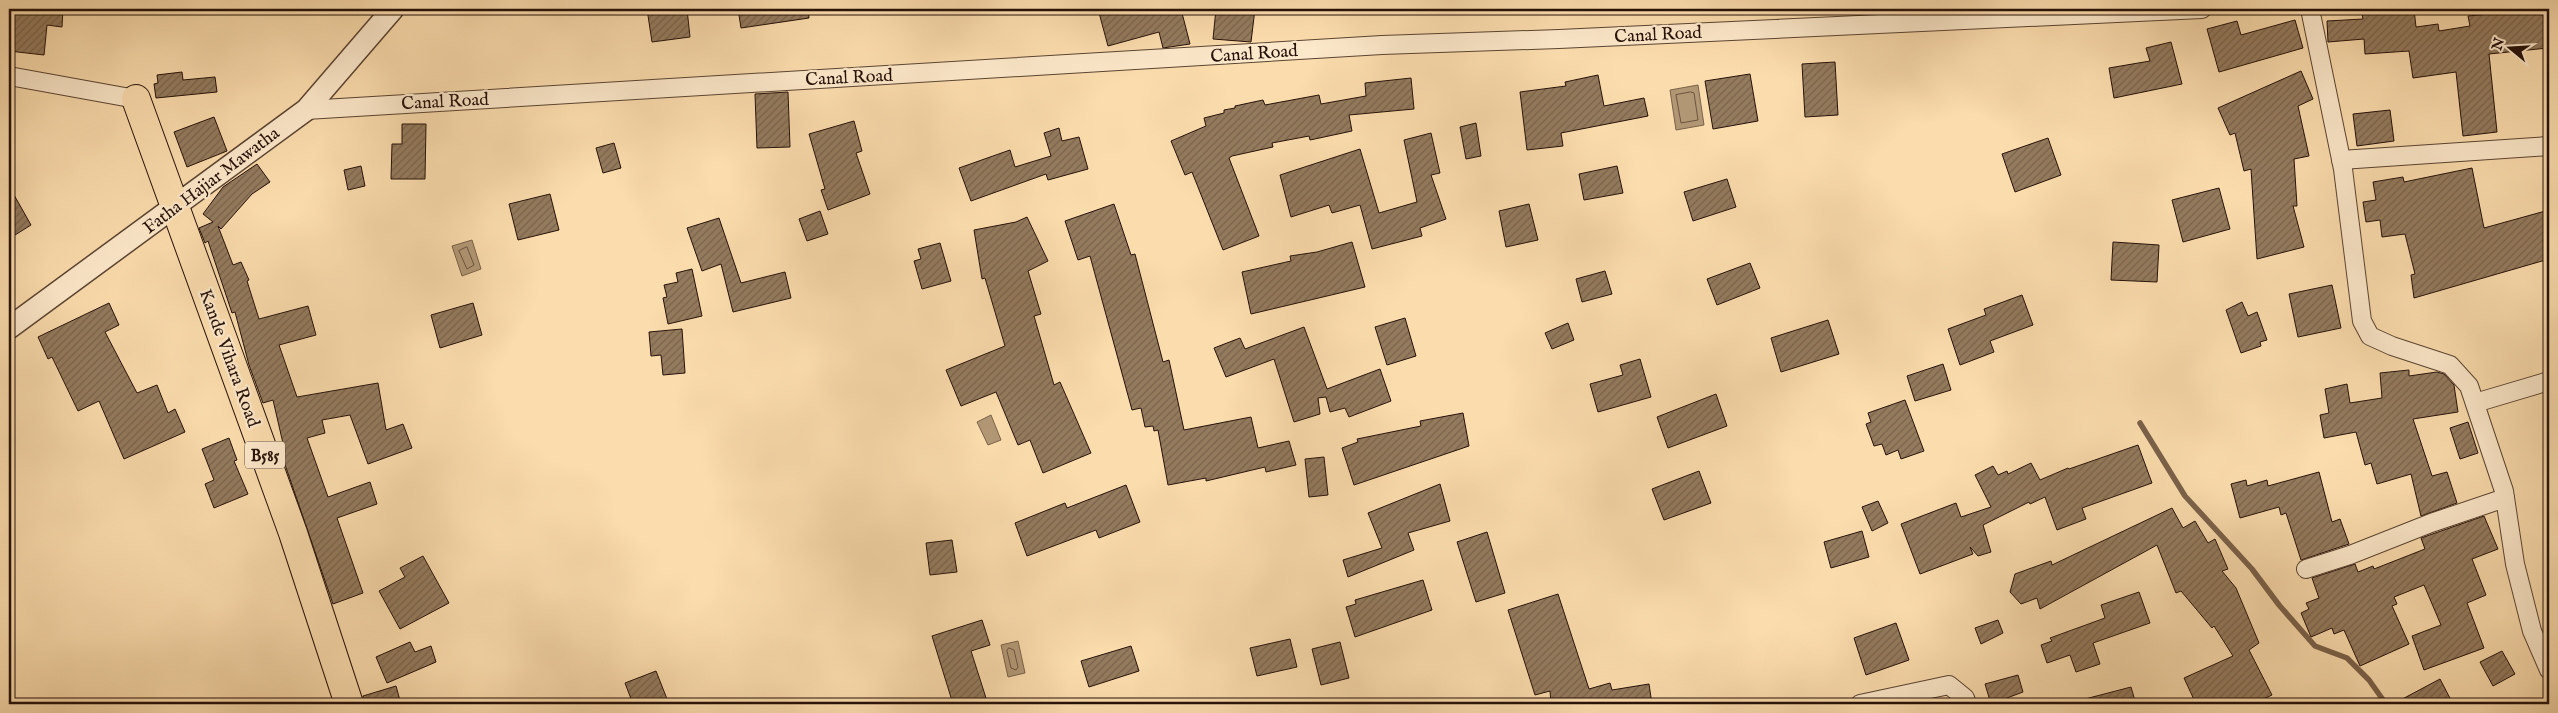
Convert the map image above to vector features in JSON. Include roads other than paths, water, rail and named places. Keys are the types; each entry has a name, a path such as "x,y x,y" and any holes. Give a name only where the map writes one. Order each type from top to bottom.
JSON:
{"main road":[{"name":"Kande Vihara Road","path":"136,99 293,533 349,704"}],"street":[{"name":"Canal Road","path":"306,110 1382,45 1560,39 2202,9"},
{"path":"2310,9 2341,160 2362,321 2370,336 2392,346 2450,365 2469,386 2505,498 2515,564 2529,622 2549,670"},
{"name":"Fatha Hajiar Mawatha","path":"9,328 306,110 387,12"},
{"path":"9,76 136,99"},
{"path":"2341,160 2549,146"},
{"path":"2475,403 2549,380"},
{"path":"2306,569 2350,555 2431,523 2505,498"},
{"path":"1860,704 1949,685 1964,698 1967,704"}],"water":[{"path":"1698,85 1704,125 1676,130 1670,90"},
{"path":"472,240 481,269 462,276 452,246"},
{"path":"991,415 1001,440 988,445 977,422"},
{"path":"1018,641 1025,673 1008,677 1001,645"}],"waterway":[{"path":"2140,423 2185,496 2252,569 2279,605 2315,646 2347,658 2369,680 2386,704"}]}
